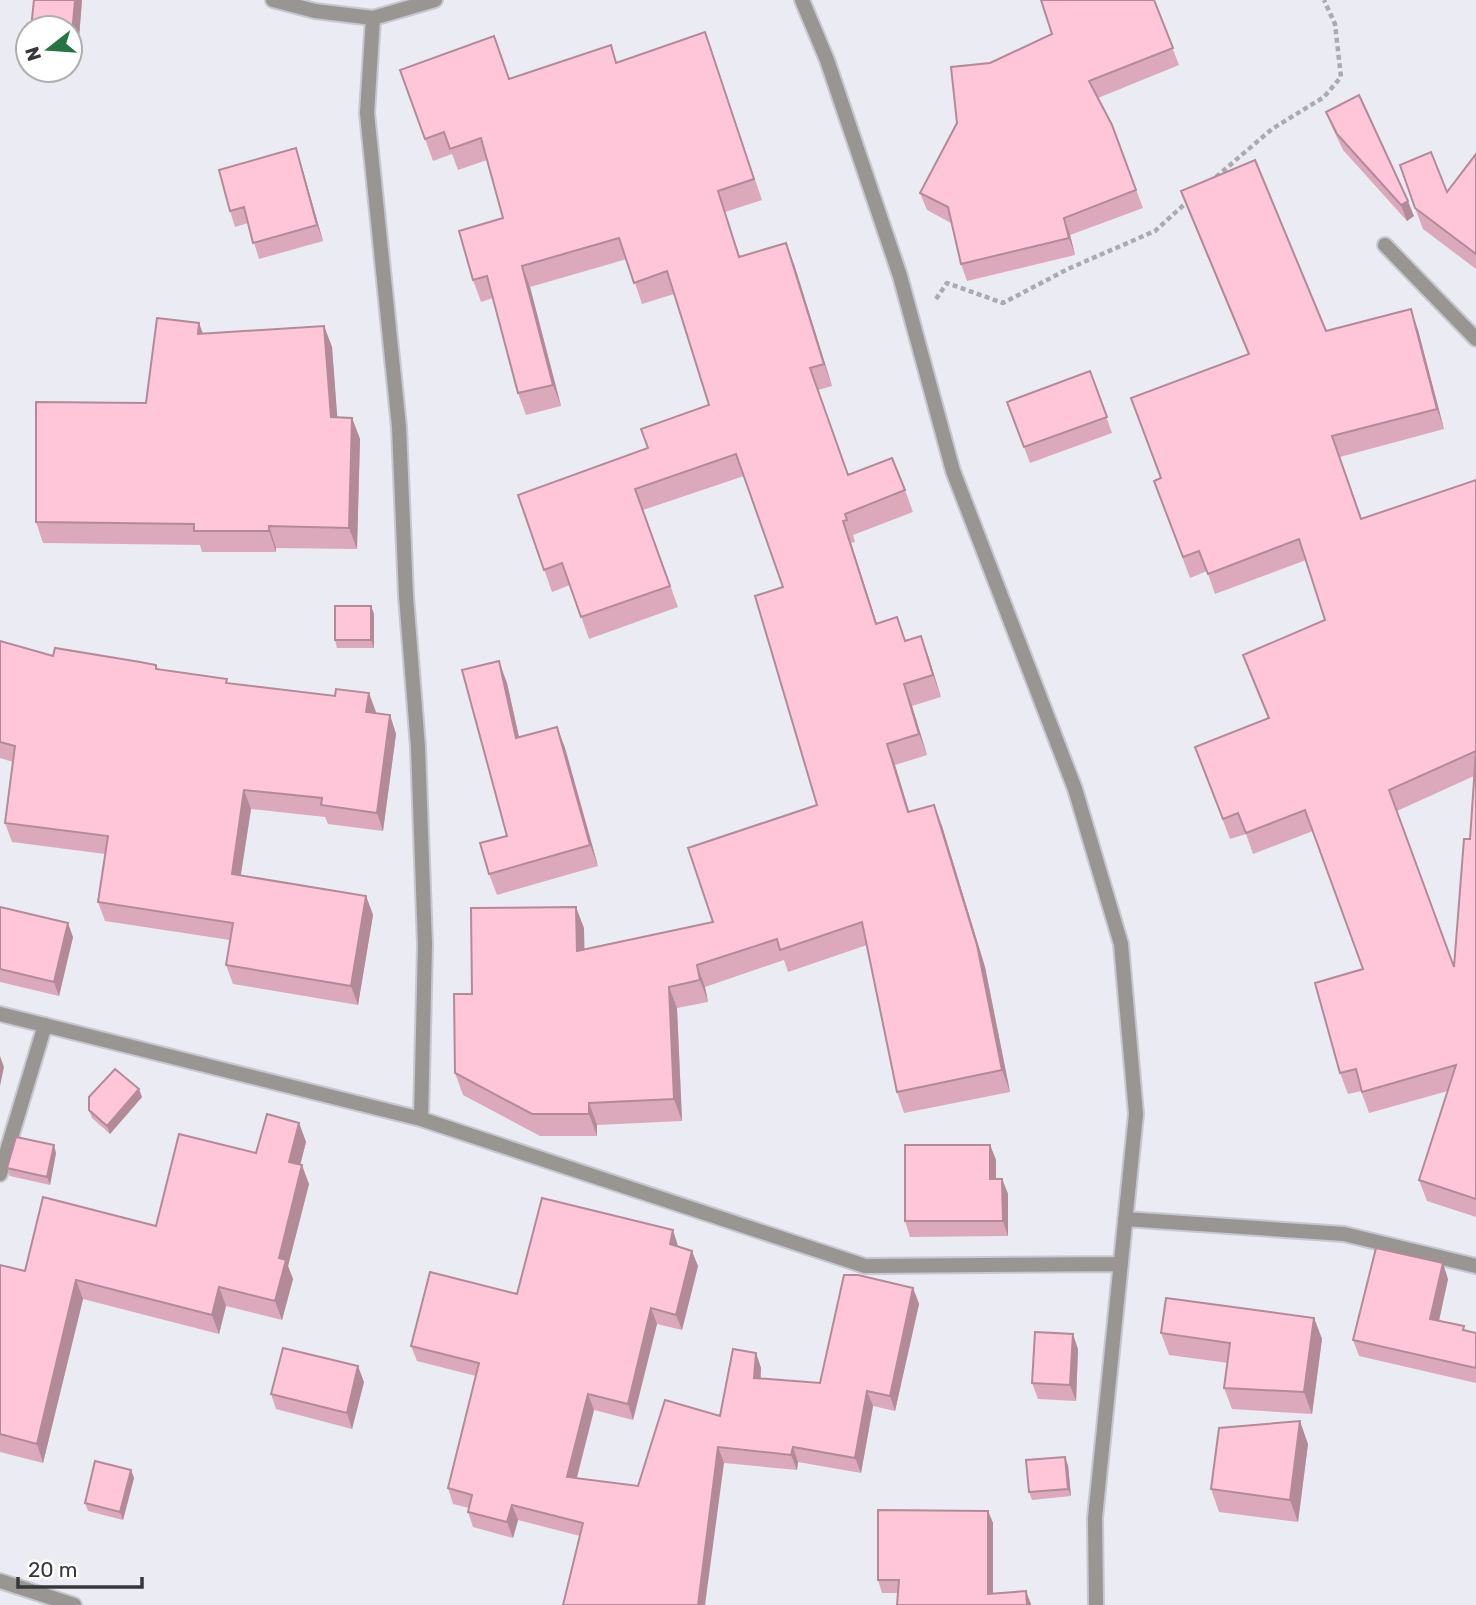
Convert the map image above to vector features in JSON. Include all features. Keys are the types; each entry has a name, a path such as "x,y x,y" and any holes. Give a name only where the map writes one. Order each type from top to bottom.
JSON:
{"street":[{"path":"273,0 315,11 373,18 435,0"},
{"path":"802,0 836,85 901,276 953,471 1075,789 1121,944 1136,1114 1095,1518 1096,1605"},
{"path":"373,18 367,113 399,427 406,596 418,747 425,945 421,1119"},
{"path":"1385,245 1476,339"},
{"path":"0,1014 421,1119 865,1266 1121,1264"},
{"path":"0,1174 45,1025"},
{"path":"1125,1219 1344,1234 1476,1266"},
{"path":"0,1581 74,1605"}],"path":[{"path":"1213,180 1272,129 1324,97 1341,77 1335,24 1324,0"},
{"path":"915,330 947,283 1003,303 1070,268 1155,231 1194,197"}],"building":[{"path":"34,0 75,0 74,14 32,14"},
{"path":"1041,0 1154,0 1173,48 1089,81 1112,125 1136,190 1064,218 1069,238 961,264 948,207 920,193 957,123 951,67 990,63 1052,34"},
{"path":"705,32 754,179 718,191 739,257 786,243 824,364 810,368 848,475 892,458 905,490 845,514 847,520 843,521 876,624 897,617 905,641 921,636 933,675 904,684 919,734 887,744 908,812 934,805 977,945 1002,1070 897,1092 862,922 780,950 777,939 697,965 700,980 669,987 674,1099 589,1103 589,1114 532,1114 455,1073 454,994 472,994 471,908 576,907 577,951 713,922 688,848 817,805 755,596 783,587 736,454 635,489 670,586 581,617 562,563 544,570 518,495 648,448 641,429 709,405 667,271 634,283 619,238 522,266 553,385 518,393 487,276 473,280 459,231 503,218 481,138 450,149 444,132 425,139 400,70 494,36 509,79 611,45 616,63"},
{"path":"1359,95 1408,201 1401,205 1337,134 1326,112"},
{"path":"296,148 317,225 253,243 244,207 230,211 219,170"},
{"path":"1431,152 1447,192 1476,154 1476,254 1415,208 1400,165"},
{"path":"1255,160 1326,331 1411,309 1437,409 1332,436 1361,519 1476,480 1476,751 1476,1199 1419,1180 1456,1065 1362,1092 1356,1069 1340,1073 1315,983 1363,969 1305,810 1246,833 1238,813 1223,819 1195,747 1269,718 1243,655 1325,620 1299,539 1208,574 1199,551 1183,557 1154,481 1161,478 1131,398 1249,354 1181,191","holes":["1476,751 1470,839 1464,839 1454,967 1389,790"]},
{"path":"157,318 199,323 198,334 324,326 331,417 352,418 349,528 269,526 269,531 194,531 194,524 36,522 36,402 146,403"},
{"path":"1090,371 1107,417 1024,447 1007,402"},
{"path":"335,606 371,606 371,640 335,640"},
{"path":"0,641 53,656 55,648 156,665 156,669 227,679 226,683 335,696 336,689 369,693 366,712 390,715 377,813 321,805 322,798 244,790 232,874 366,896 351,986 226,965 233,923 98,902 108,836 5,823 15,746 0,742"},
{"path":"499,661 516,738 557,727 590,845 489,874 480,843 507,836 462,670"},
{"path":"0,907 68,923 54,982 0,969"},
{"path":"115,1069 139,1089 107,1126 89,1110 89,1097"},
{"path":"267,1114 299,1123 289,1162 302,1165 279,1258 286,1260 275,1301 219,1287 212,1315 76,1280 37,1444 0,1434 0,1265 25,1271 43,1197 156,1226 179,1134 256,1153"},
{"path":"16,1137 54,1145 47,1177 7,1168"},
{"path":"905,1145 990,1145 990,1179 1002,1179 1003,1221 905,1221"},
{"path":"542,1198 673,1230 670,1244 692,1251 676,1315 651,1308 628,1404 588,1394 567,1477 638,1486 665,1400 720,1416 733,1349 756,1353 754,1378 820,1383 844,1275 858,1275 913,1288 890,1396 867,1391 855,1458 793,1447 791,1455 718,1447 698,1605 563,1605 583,1523 512,1505 507,1522 468,1512 472,1495 448,1488 479,1363 411,1346 430,1272 517,1294"},
{"path":"1376,1248 1443,1263 1430,1319 1464,1326 1463,1330 1476,1333 1476,1368 1353,1340"},
{"path":"1166,1298 1314,1318 1304,1392 1224,1388 1230,1343 1161,1333"},
{"path":"1035,1332 1073,1334 1070,1385 1032,1383"},
{"path":"283,1348 358,1366 347,1413 271,1394"},
{"path":"1300,1421 1290,1500 1211,1489 1219,1428"},
{"path":"1065,1457 1068,1489 1029,1492 1026,1460"},
{"path":"95,1461 131,1470 120,1512 85,1503"},
{"path":"878,1510 988,1511 988,1594 1026,1591 1027,1605 897,1605 899,1580 878,1580"}]}
